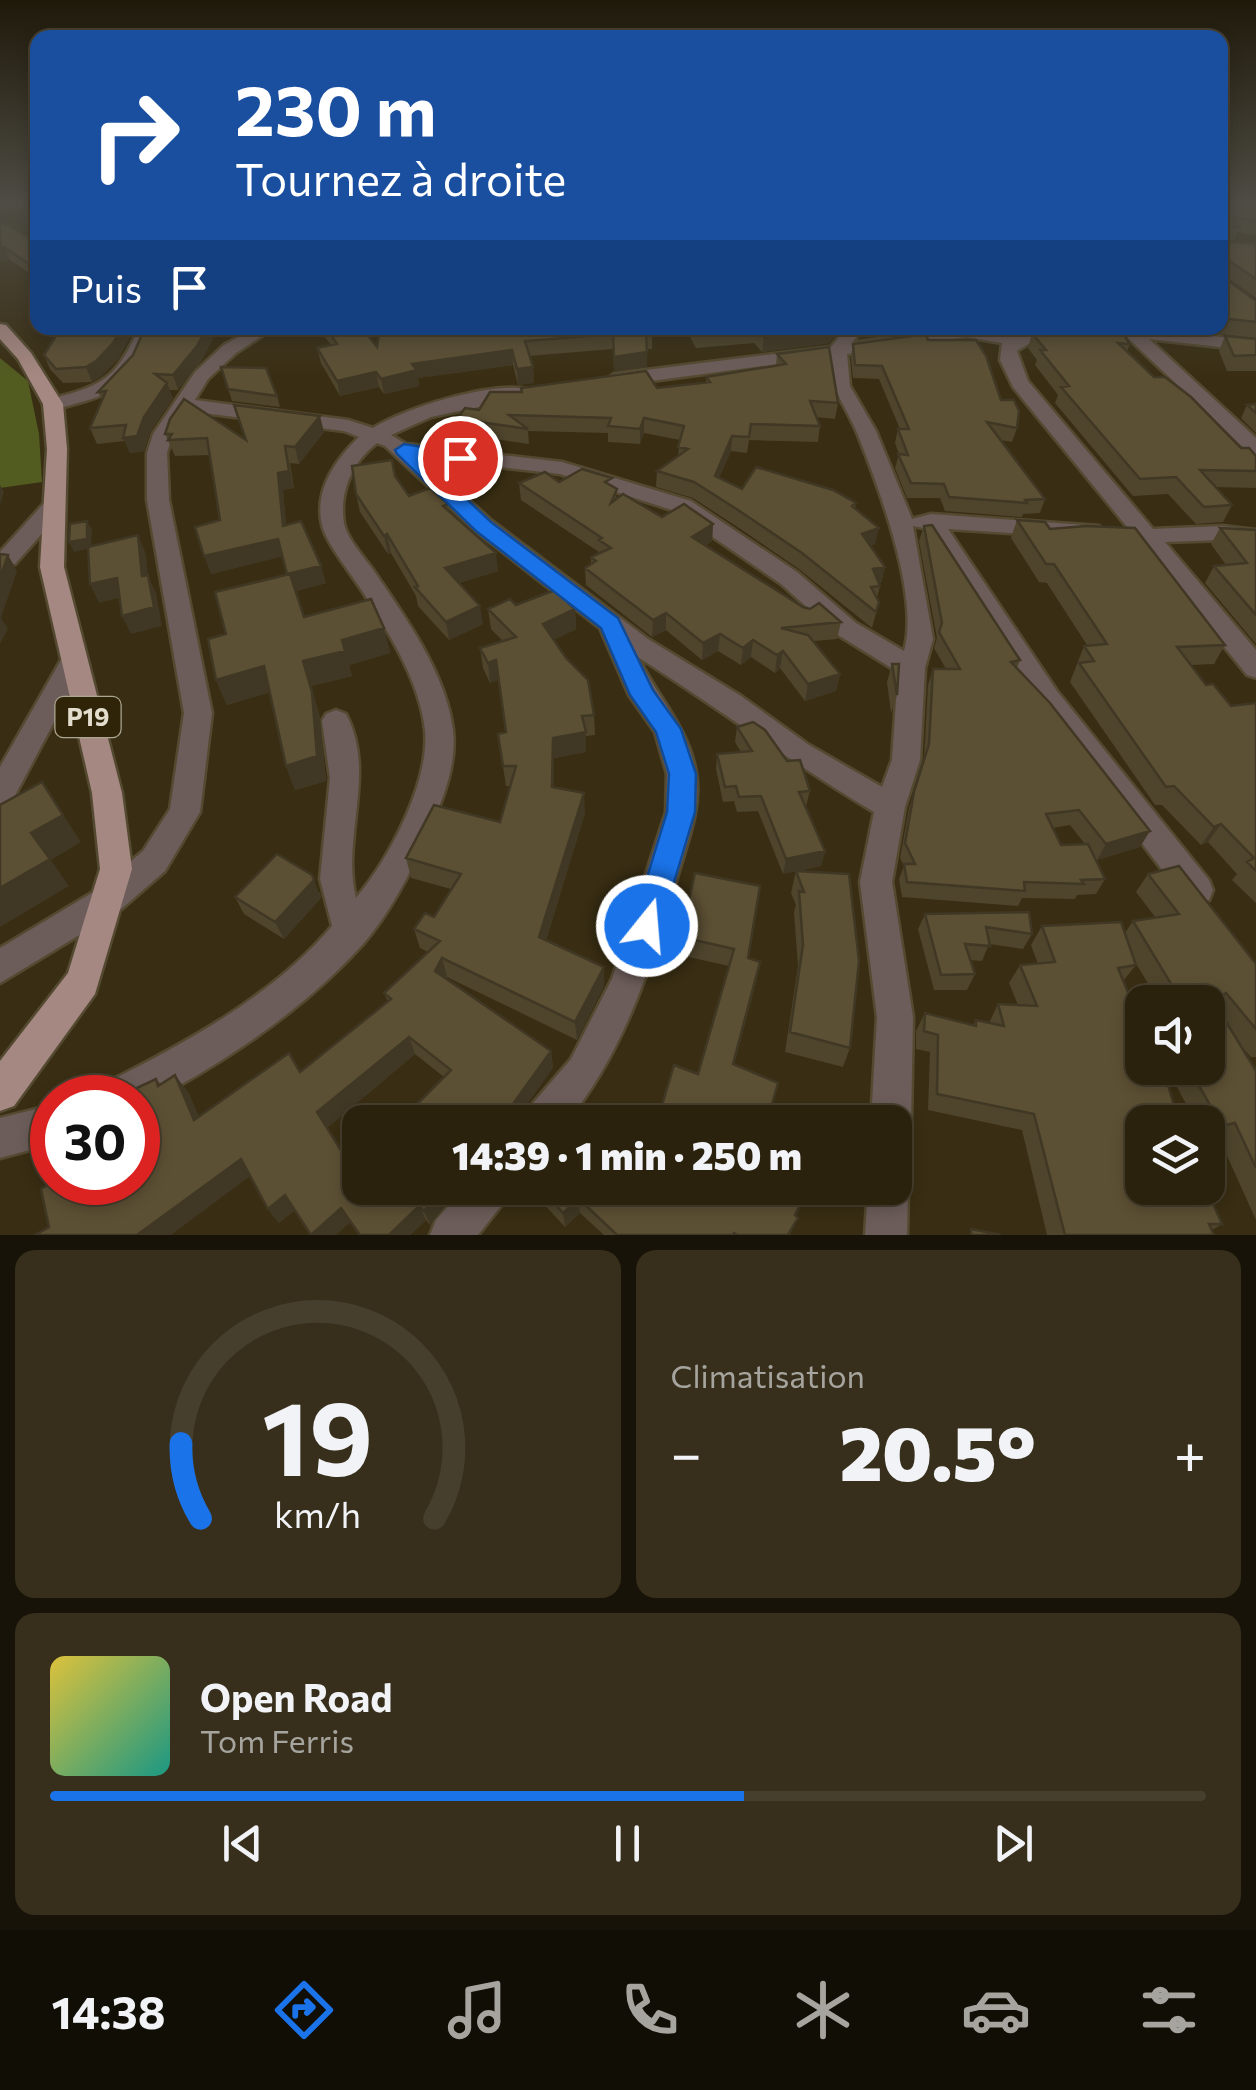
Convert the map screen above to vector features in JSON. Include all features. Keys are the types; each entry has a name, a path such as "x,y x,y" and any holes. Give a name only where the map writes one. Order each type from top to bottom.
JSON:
{"main road":[{"name":"P19","path":"0,330 25,357 53,404 58,449 52,567 114,831 116,870 83,982 0,1092"}],"street":[{"path":"53,404 107,390 128,373 144,335"},
{"path":"0,966 107,901 154,861 184,812 198,713 158,500 157,454 162,434 202,376 230,349 254,335"},
{"path":"849,335 838,349 841,386 866,431 901,520 920,639 912,668 906,760 890,807 876,882 895,1017 891,1105"},
{"path":"592,383 756,364 944,335"},
{"path":"986,335 1017,340"},
{"path":"1041,335 1009,345 1008,362 1020,383 1256,668"},
{"path":"1115,335 1256,449"},
{"path":"1149,335 1256,346"},
{"path":"160,1077 282,998 351,933 411,843 438,768 439,722 418,665 333,526 329,500 339,470 375,437 407,416 448,404 542,390"},
{"path":"182,404 348,426 404,450 562,468 683,506 789,578 847,629 912,668"},
{"path":"404,450 484,526 610,624 799,753 890,807"},
{"path":"7,559 54,506"},
{"path":"901,520 1150,537 1256,536"},
{"path":"931,521 1047,698 1210,906"},
{"path":"557,1105 584,1072 628,984 681,812 682,774 668,729 642,695 610,624"},
{"path":"0,794 74,660"},
{"path":"336,721 347,756 346,808 336,873 351,933"},
{"path":"0,1138 30,1130"},
{"path":"451,1235 476,1205"},
{"path":"886,1235 887,1205"}],"green space":[{"path":"0,358 28,381 39,434 42,482 0,488"}],"building":[{"path":"1230,262 1256,262 1256,279"},
{"path":"1228,280 1256,301 1256,322 1228,319"},
{"path":"57,335 118,335 86,367 56,369 44,355"},
{"path":"142,335 203,335 173,375 155,374 167,383 144,417 137,436 123,438 126,425 90,428 106,391 98,392 133,355"},
{"path":"331,335 368,335 377,347 379,335 600,335 525,341 533,367 517,369 512,350 412,364 417,370 381,379 376,372 337,381 317,348 337,344"},
{"path":"613,335 646,335 647,352 614,357"},
{"path":"919,335 926,335 928,340 976,340 986,356 1001,400 1014,400 1019,411 1017,428 987,422 1045,499 1025,500 1027,503 949,497 944,484 911,483 898,454 908,455 898,429 909,429 882,366 855,365 853,344"},
{"path":"1034,335 1124,335 1130,344 1118,343 1154,377 1165,377 1191,397 1241,448 1249,448 1256,456 1256,471 1200,470 1232,505 1204,507 1176,477 1140,479 1061,387 1069,386 1040,350 1046,350"},
{"path":"1225,336 1256,339 1256,355 1234,356"},
{"path":"829,347 838,403 810,401 820,426 751,424 749,437 732,436 715,476 742,489 756,467 833,490 856,503 852,506 879,528 862,534 885,567 873,569 880,586 871,587 879,602 876,612 802,553 738,510 694,482 657,471 688,449 678,447 684,426 644,418 640,429 608,426 611,418 509,415 528,429 480,422 469,432 449,430 465,408 479,410 490,392 522,392 521,388 646,371 657,388 710,382 706,377 786,364 777,354"},
{"path":"221,367 266,368 277,396 228,389"},
{"path":"184,399 246,440 234,405 320,416 295,447 285,446 289,471 278,473 283,526 301,521 321,566 287,574 278,539 204,556 195,527 220,520 207,438 168,440 172,434 165,434"},
{"path":"392,460 395,476 409,496 430,488 448,504 443,506 496,553 445,568 480,606 446,622 415,587 418,586 387,534 384,536 356,494 352,466"},
{"path":"582,469 612,478 605,482 617,489 611,503 623,494 662,517 684,504 713,524 692,537 803,607 810,609 819,603 841,622 781,628 808,635 840,674 808,684 783,651 777,655 753,640 743,648 720,634 703,643 666,613 653,620 585,568 596,561 591,557 611,548 519,483 545,472 559,482"},
{"path":"1017,520 1045,522 1050,529 1135,528 1225,645 1177,647 1206,685 1213,684 1231,706 1256,703 1256,871 1247,862 1254,858 1221,824 1214,827 1174,786 1166,787 1079,663 1094,661 1084,646 1107,644 1054,564 1046,564"},
{"path":"87,521 87,539 69,542 70,524"},
{"path":"932,525 1020,660 1011,662 1050,703 1150,831 1106,844 1079,810 1046,814 1061,845 1088,844 1105,879 1081,880 1084,884 1024,882 1025,891 907,882 904,864 915,864 905,843 914,792 929,744 933,669 960,669 939,632 942,623 924,526"},
{"path":"1220,528 1256,530 1256,615 1214,566 1247,563"},
{"path":"138,535 142,576 148,575 154,607 122,616 117,578 90,584 88,547"},
{"path":"0,554 8,555 0,578"},
{"path":"290,574 304,617 371,599 384,628 342,640 345,651 303,661 312,692 317,756 286,766 264,666 216,680 208,639 226,634 215,592"},
{"path":"555,590 575,609 543,624 566,658 588,680 594,715 582,716 586,732 553,738 552,787 584,793 539,937 604,967 575,1022 442,958 435,971 551,1051 512,1105 416,1105 451,1070 409,1037 317,1112 342,1152 342,1205 429,1205 424,1211 419,1206 389,1235 360,1235 341,1208 311,1235 285,1195 268,1209 241,1159 137,1235 35,1235 49,1227 44,1205 160,1205 160,1085 175,1075 194,1120 289,1053 300,1072 391,999 384,993 440,941 414,929 425,913 434,917 461,874 406,858 434,805 500,822 516,766 503,766 498,734 506,732 496,660 488,663 480,648 516,637 488,609 510,599 516,605"},
{"path":"892,664 899,664 897,695"},
{"path":"753,722 765,730 787,761 800,760 810,791 799,792 825,851 786,859 761,796 739,797 736,786 725,787 717,754 752,751 737,727"},
{"path":"42,782 63,815 31,833 50,859 0,888 0,805"},
{"path":"277,854 314,880 275,922 235,897"},
{"path":"1179,866 1256,964 1256,1029 1225,994 1225,985 1172,985 1133,921 1179,914 1148,874"},
{"path":"796,871 849,874 859,961 850,1048 790,1032 803,945 799,891 804,892"},
{"path":"695,873 760,886 748,958 760,962 733,1064 778,1083 772,1105 662,1105 674,1065 698,1074 734,949 681,937"},
{"path":"1029,912 1032,934 986,927 990,946 965,944 975,974 941,975 925,914"},
{"path":"1121,922 1136,965 1118,968 1125,985 1125,1085 1168,1085 1174,1105 1125,1105 1125,1205 1214,1205 1222,1224 1209,1224 1214,1235 1065,1235 1034,1114 937,1094 938,1035 924,1031 925,1013 976,1026 976,1020 1004,1026 998,1004 1037,1006 1020,965 1055,962 1042,926"},
{"path":"1225,1020 1256,1071 1256,1168 1235,1123 1225,1125 1225,1105 1210,1105 1199,1085 1225,1085"},
{"path":"556,1205 572,1205 563,1213"},
{"path":"585,1205 800,1205 795,1215 798,1218 788,1235 617,1235"},
{"path":"971,1229 1001,1235 971,1235"}],"route":[{"path":"460,458 404,450 484,526 610,624 642,695 668,729 682,774 681,812 647,926"}]}
